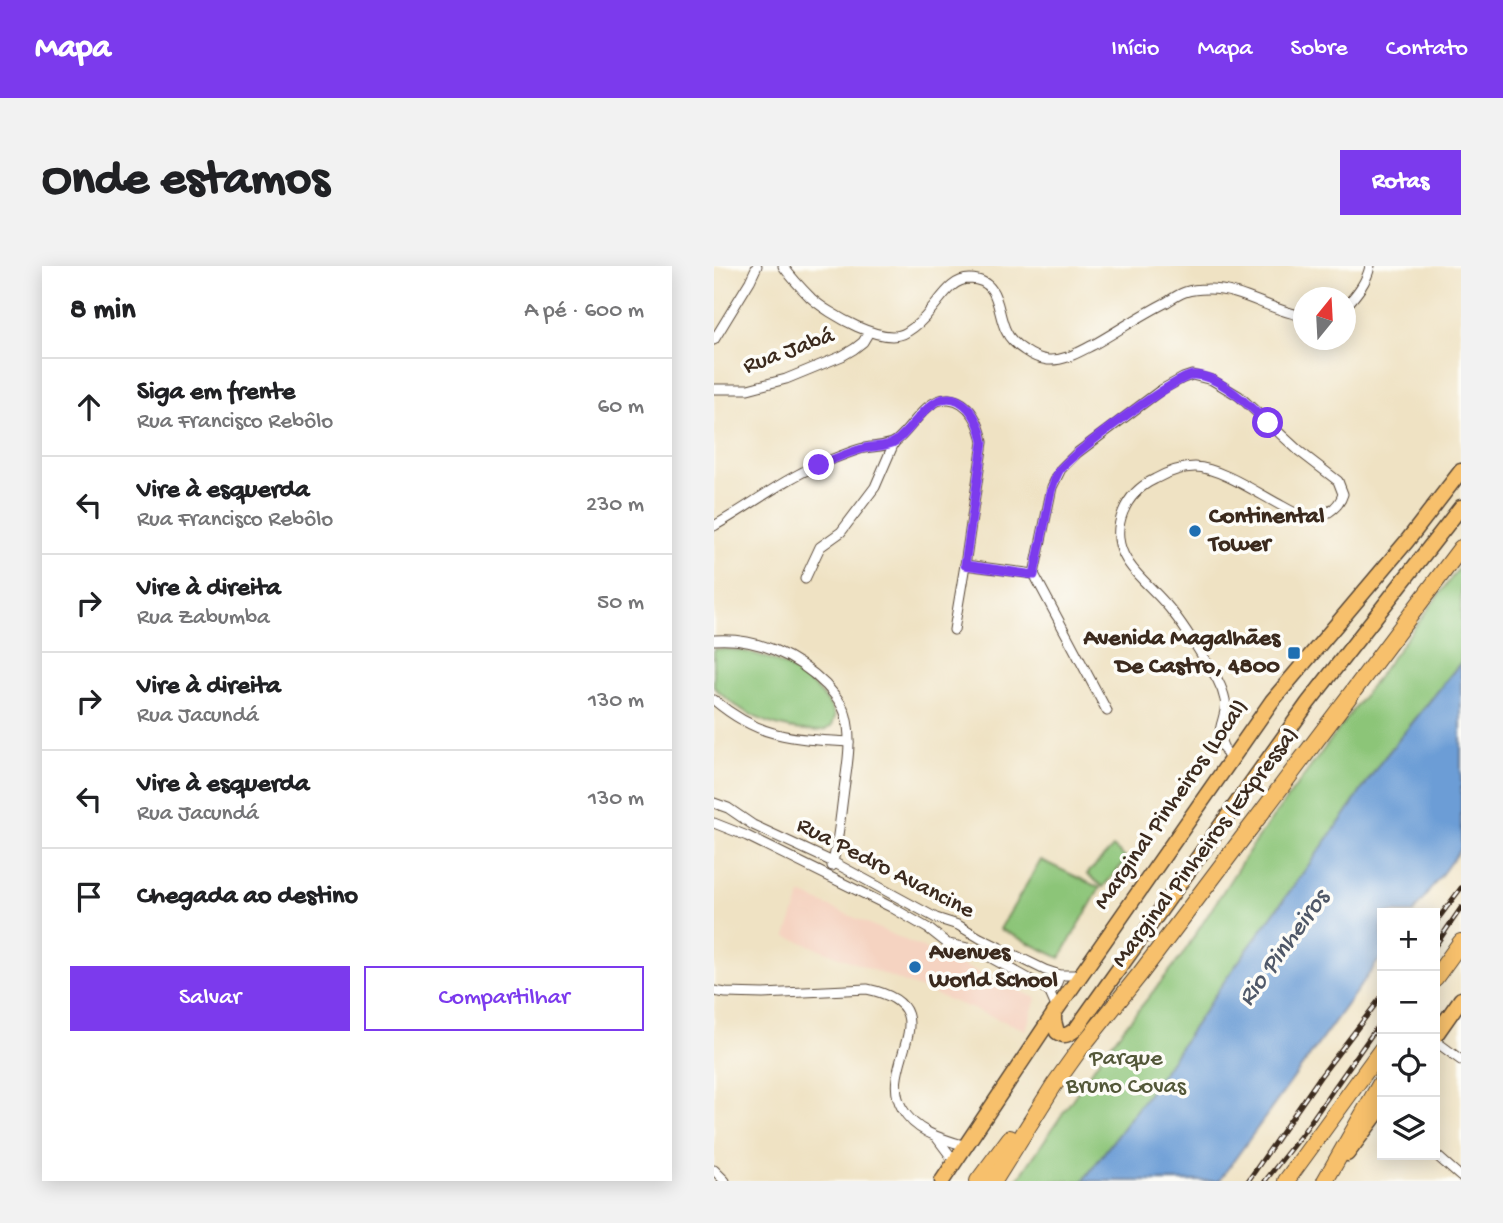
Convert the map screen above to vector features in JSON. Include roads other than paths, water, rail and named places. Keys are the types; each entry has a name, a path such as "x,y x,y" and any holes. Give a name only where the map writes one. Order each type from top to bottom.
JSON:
{"highway":[{"name":"Marginal Pinheiros (Local)","path":"942,1181 1056,1011 1272,701 1407,541 1461,471"},
{"path":"1056,1011 1054,1021 1057,1032 1067,1035 1076,1029 1308,703 1461,508"},
{"name":"Marginal Pinheiros (Expressa)","path":"993,1181 1079,1051 1461,548"},
{"path":"1440,971 1461,942"},
{"path":"1440,974 1445,964"},
{"path":"1438,1034 1461,999"},
{"path":"1286,1181 1377,1056"},
{"path":"978,1181 1014,1131 1054,1085"},
{"path":"1326,1181 1334,1162 1377,1089"},
{"path":"1326,1181 1377,1114"}],"street":[{"path":"714,340 757,266"},
{"path":"783,266 813,300 853,325 889,337 906,333 962,279 983,281 996,297 1006,331 1014,343 1032,356 1045,359 1067,358 1185,292 1225,290 1293,315"},
{"path":"1356,296 1370,266"},
{"name":"Rua Jabá","path":"714,389 748,389 786,379 842,356 863,342 869,332"},
{"path":"1107,711 1034,575 1052,487 1060,469 1077,453 1151,398 1192,375 1212,380 1239,397 1338,481 1343,494 1341,502 1334,508 1321,516 1307,517 1292,512 1230,479 1197,467 1163,474 1144,484 1130,498 1122,514 1119,547 1126,563 1173,611 1223,689 1226,714 1219,735 1230,760"},
{"path":"805,579 820,547 841,532 875,487 894,443 937,401 947,398 956,401 972,412 983,442 954,630"},
{"path":"714,526 806,470 863,449 894,443"},
{"path":"965,565 1034,575"},
{"path":"714,640 761,645 790,657 807,668 840,702 847,720 849,742 830,877"},
{"path":"714,700 737,718 771,733 800,739 849,742"},
{"name":"Rua Pedro Avancine","path":"716,807 728,808 753,825 833,862 936,918 950,922 1035,966 1060,975 1081,975"},
{"path":"728,829 738,816"},
{"name":"Rua Pedro Avancine","path":"714,823 747,836 891,907 948,944 977,950 1050,993"},
{"path":"938,936 941,928 950,922"},
{"path":"961,946 966,931"},
{"path":"1056,1011 1050,993 1060,975"},
{"path":"714,991 763,994 867,989 894,997 909,1018 896,1091 901,1108 914,1122 936,1137 965,1146"},
{"path":"1440,1042 1461,1060"},
{"path":"936,1137 955,1162"},
{"path":"1440,1158 1461,1177"},
{"path":"714,1170 724,1181"}],"water":[{"name":"Rio Pinheiros","path":"1461,662 1461,848 1417,908 1377,908 1377,963 1219,1181 1083,1181 1154,1086 1221,986 1380,763"}],"railway":[{"path":"1440,916 1461,888"},
{"path":"1440,939 1461,908"},
{"path":"1248,1181 1320,1077 1377,1003"},
{"path":"1265,1181 1302,1134 1377,1027"}],"place":[{"name":"Continental Tower","path":"1195,531"},
{"name":"Avenida Magalhães De Castro, 4800","path":"1294,653"},
{"name":"Avenues World School","path":"915,967"}],"park label":[{"name":"Parque Bruno Covas","path":"1126,1073"}]}
